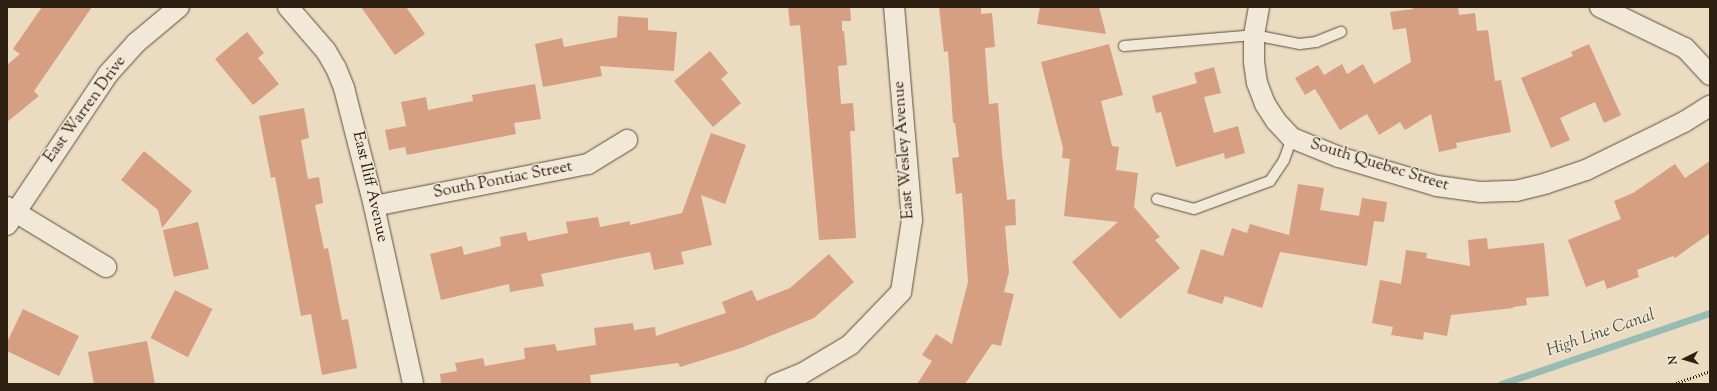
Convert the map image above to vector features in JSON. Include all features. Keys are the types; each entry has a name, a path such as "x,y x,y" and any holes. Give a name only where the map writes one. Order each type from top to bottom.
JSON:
{"street":[{"name":"East Warren Drive","path":"10,215 113,68 136,43 179,7"},
{"name":"East Iliff Avenue","path":"288,7 314,35 336,68 351,110 374,206 412,384"},
{"name":"East Wesley Avenue","path":"776,384 803,373 850,345 901,292 912,220 894,7"},
{"name":"South Quebec Street","path":"1259,7 1254,35 1254,62 1257,83 1265,104 1276,121 1292,138 1339,157 1436,186 1480,192 1516,191 1548,183 1586,170 1684,122 1710,106"},
{"path":"1600,7 1685,48 1710,75"},
{"name":"South Pontiac Street","path":"374,206 588,164 627,140"},
{"path":"10,215 106,267"}],"lane":[{"path":"1124,46 1254,35 1300,44 1316,42 1341,32"},
{"path":"1157,199 1194,209 1270,181 1284,160 1292,138"}],"path":[{"path":"1673,384 1710,371"}],"building":[{"path":"42,7 92,7 34,91 39,96 7,122 7,65 20,54 13,49"},
{"path":"361,7 406,7 425,34 395,55"},
{"path":"788,7 850,7 851,21 842,21 847,65 838,66 841,104 853,103 855,131 850,131 856,238 819,240 800,25 790,26"},
{"path":"939,7 981,7 981,14 992,13 995,47 985,48 989,104 998,103 1007,200 1015,199 1016,225 1005,226 1009,272 1004,292 1014,294 1001,346 992,344 965,384 917,384 932,361 922,355 936,334 952,344 968,282 962,193 956,194 952,158 959,157 955,123 953,123 948,51 944,52"},
{"path":"1040,7 1099,7 1106,34 1037,24"},
{"path":"1413,7 1458,7 1459,15 1475,13 1477,31 1488,30 1495,81 1501,80 1511,132 1456,143 1457,148 1439,152 1431,114 1405,130 1400,122 1379,135 1367,114 1340,130 1315,89 1305,95 1295,78 1318,65 1324,75 1342,64 1347,74 1363,64 1374,84 1411,62 1406,28 1393,30 1390,12 1413,9"},
{"path":"618,16 648,18 648,30 677,32 674,71 600,66 602,76 543,87 535,44 562,38 564,47 617,37"},
{"path":"247,32 264,53 258,58 279,84 253,105 215,59"},
{"path":"1109,44 1123,95 1101,101 1112,146 1119,147 1116,170 1138,173 1134,207 1160,237 1155,240 1180,268 1120,319 1072,262 1118,222 1064,216 1070,159 1062,158 1063,148 1041,62"},
{"path":"1589,44 1621,115 1604,123 1595,102 1560,118 1570,140 1551,148 1521,78 1573,56 1571,52"},
{"path":"710,51 728,73 721,79 741,103 713,127 674,81"},
{"path":"1214,67 1221,93 1204,97 1214,133 1238,126 1245,153 1225,159 1224,153 1176,167 1161,112 1156,113 1152,96 1197,83 1194,73"},
{"path":"535,84 541,119 514,123 516,134 407,155 405,147 389,150 385,130 406,126 401,102 426,97 428,110 473,101 472,95"},
{"path":"304,108 309,138 301,140 308,179 319,177 323,203 315,205 324,249 328,248 342,320 348,319 357,368 322,375 311,314 301,316 275,177 271,178 259,116"},
{"path":"711,133 746,145 725,204 701,195 712,245 681,252 684,264 654,270 650,252 541,274 544,286 510,292 509,284 441,300 430,254 462,246 464,255 501,246 500,237 526,232 528,241 568,233 566,222 598,217 600,227 630,221 630,225 682,213"},
{"path":"144,151 192,191 162,228 158,210 121,180"},
{"path":"1710,161 1710,233 1675,258 1673,256 1637,270 1639,277 1607,289 1604,280 1586,287 1568,240 1621,219 1614,201 1633,193 1675,164 1685,178"},
{"path":"1298,184 1324,188 1320,210 1359,216 1362,198 1387,202 1384,222 1374,221 1367,266 1280,252 1262,308 1225,296 1222,304 1187,293 1201,249 1223,256 1232,228 1247,233 1250,224 1289,235"},
{"path":"198,222 209,269 174,277 163,230"},
{"path":"1487,238 1488,249 1544,243 1549,296 1526,298 1527,305 1513,308 1451,315 1447,336 1424,332 1423,340 1391,335 1393,327 1372,323 1380,280 1401,284 1406,250 1427,253 1426,258 1470,266 1468,240"},
{"path":"829,254 854,282 814,318 741,348 680,367 678,363 590,375 591,384 441,384 440,374 457,371 455,363 483,358 485,366 525,359 524,348 555,344 557,351 596,345 594,328 633,323 634,330 655,327 656,336 726,313 722,302 752,290 757,301 790,288"},
{"path":"175,290 212,309 188,357 150,338"},
{"path":"23,309 79,336 59,376 7,351 7,342"},
{"path":"147,341 155,384 94,384 88,352"}],"waterway":[{"name":"High Line Canal","path":"1501,384 1710,313"}]}
